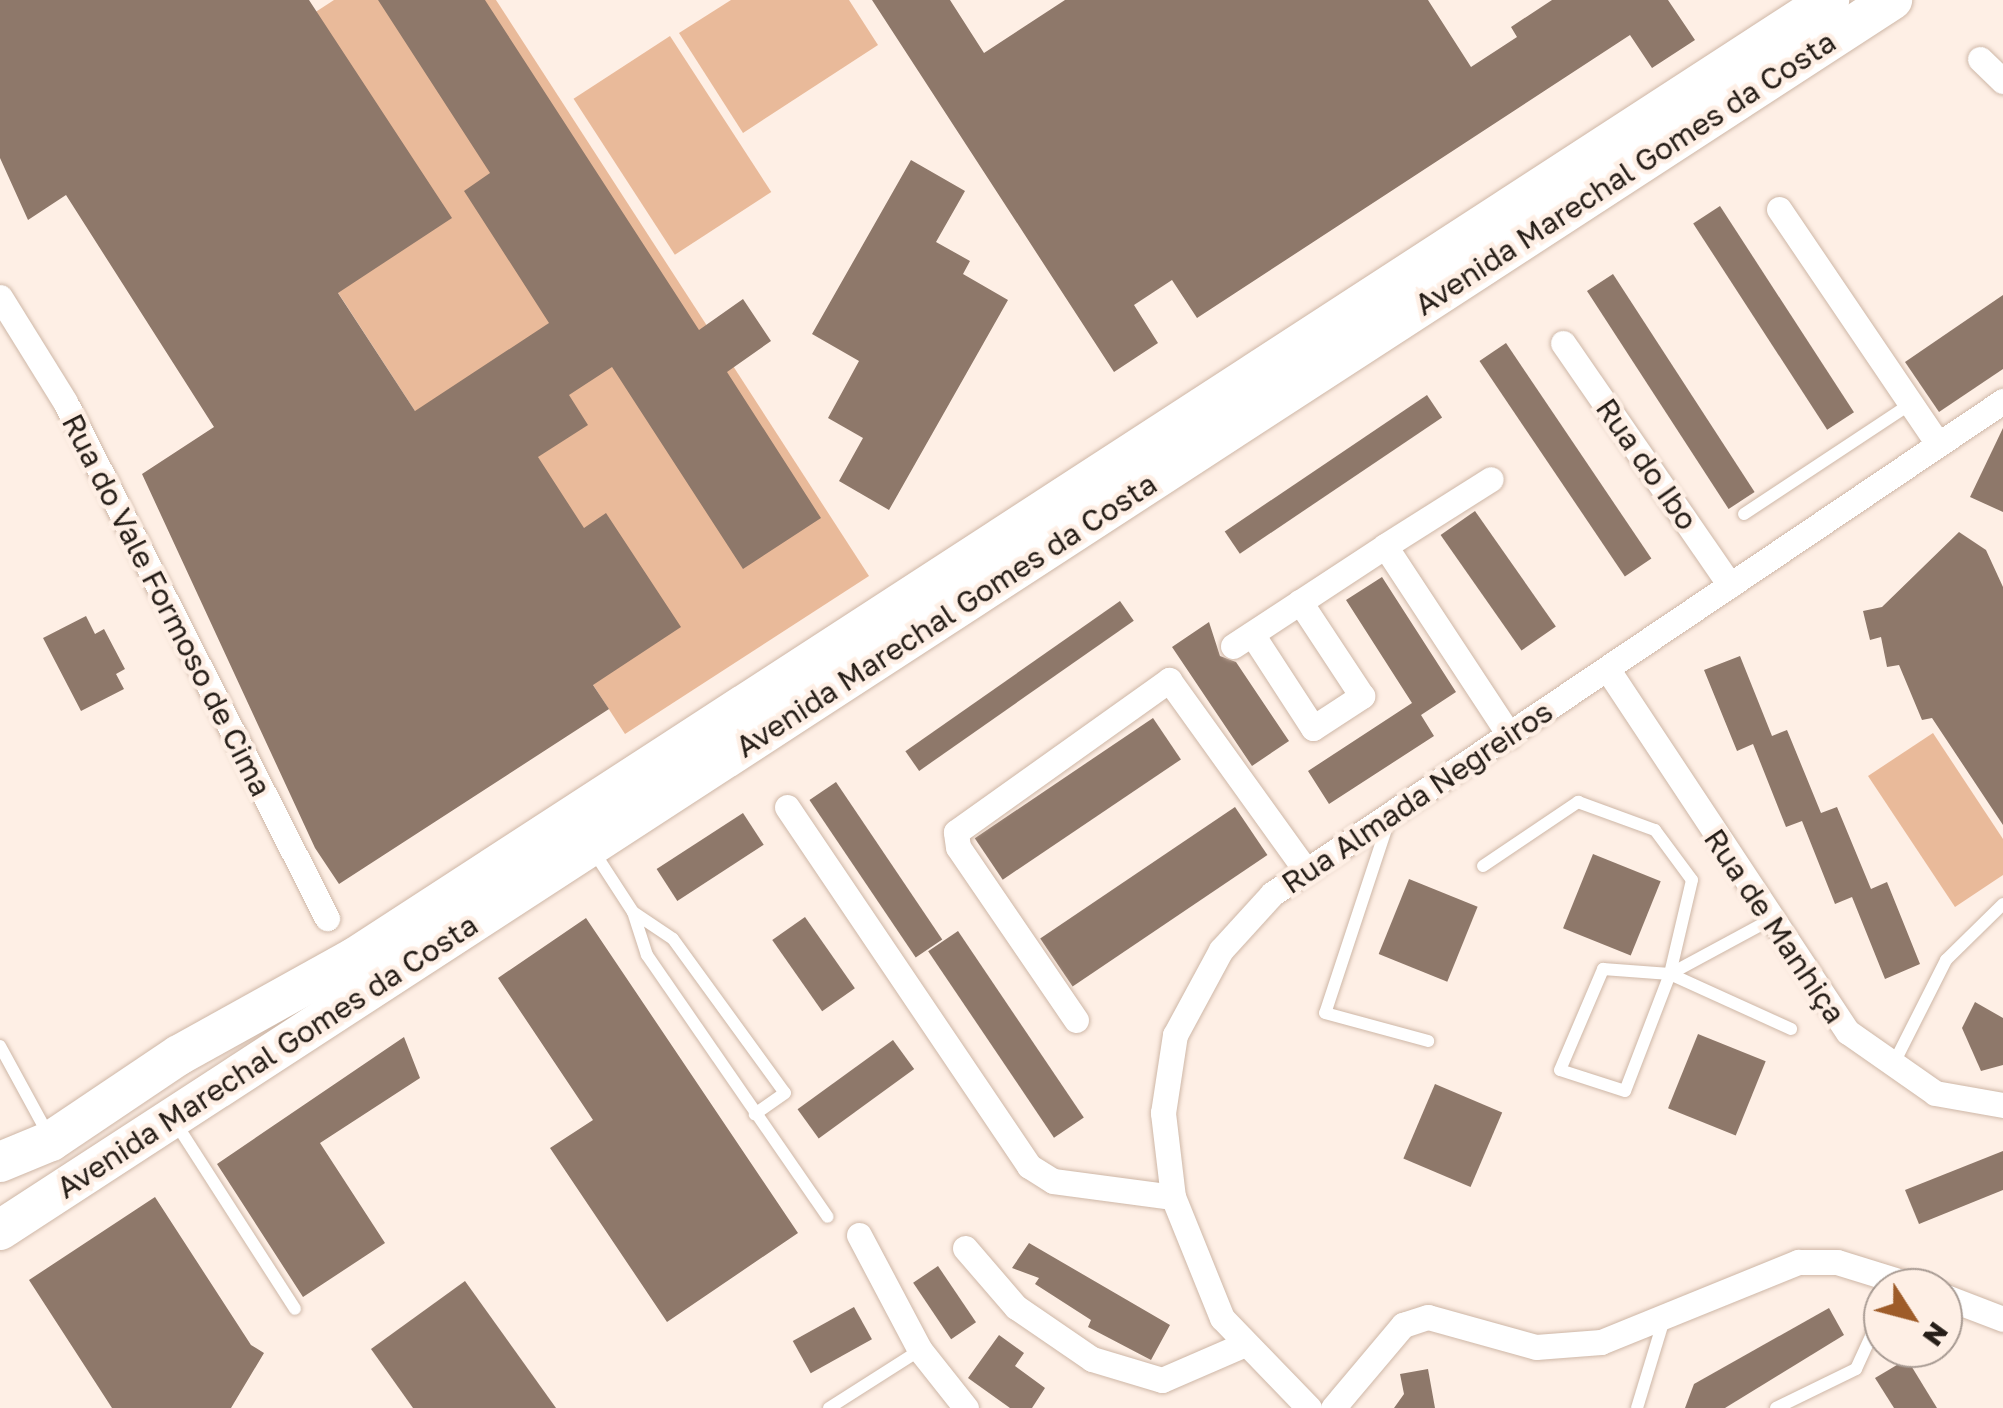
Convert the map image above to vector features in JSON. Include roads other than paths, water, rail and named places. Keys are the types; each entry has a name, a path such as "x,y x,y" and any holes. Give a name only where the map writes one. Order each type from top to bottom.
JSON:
{"main road":[{"name":"Avenida Marechal Gomes da Costa","path":"0,1188 51,1140 180,1055 354,958 1829,0"},
{"name":"Avenida Marechal Gomes da Costa","path":"0,1230 1892,0"},
{"name":"Avenida Marechal Gomes da Costa","path":"0,1162 51,1140"}],"street":[{"path":"1980,59 2003,81"},
{"path":"1779,209 1938,444"},
{"name":"Rua do Vale Formoso de Cima","path":"0,297 66,402 327,918"},
{"name":"Rua do Ibo","path":"1564,343 1730,585"},
{"name":"Rua Almada Negreiros","path":"1309,1408 1243,1344 1200,1280 1172,1196 1163,1113 1175,1034 1221,950 1272,894 2003,401"},
{"path":"1300,602 1362,696 1313,728 1242,640 1385,546 1491,478"},
{"path":"1385,546 1510,736"},
{"name":"Rua de Manhiça","path":"1608,670 1832,1014 1891,1069 1955,1100 2003,1105"},
{"path":"1076,1020 956,832 1169,680 1306,871"},
{"path":"787,807 1028,1166 1053,1181 1172,1196"},
{"path":"859,1236 920,1350 966,1408"},
{"path":"965,1248 1016,1307 1092,1359 1162,1380 1243,1344"},
{"path":"1333,1408 1403,1325 1428,1318 1536,1347 1601,1342 1798,1262 1837,1262 1863,1271"},
{"path":"1963,1304 2003,1319"}],"lane":[{"path":"1744,514 1910,404"},
{"path":"1483,866 1578,802 1654,830 1692,880 1670,974 1626,1091 1560,1070 1603,969 1670,974 1791,1030"},
{"path":"1391,815 1325,1013 1428,1042"},
{"path":"590,846 632,912 647,954 828,1217"},
{"path":"1891,1069 1946,960 2003,904"},
{"path":"632,912 672,939 784,1093 755,1114"},
{"path":"1670,974 1768,921"},
{"path":"0,1046 51,1140"},
{"path":"172,1118 295,1309"},
{"path":"1638,1408 1665,1314"},
{"path":"829,1408 920,1350"},
{"path":"1776,1408 1856,1369 1863,1354"}]}
